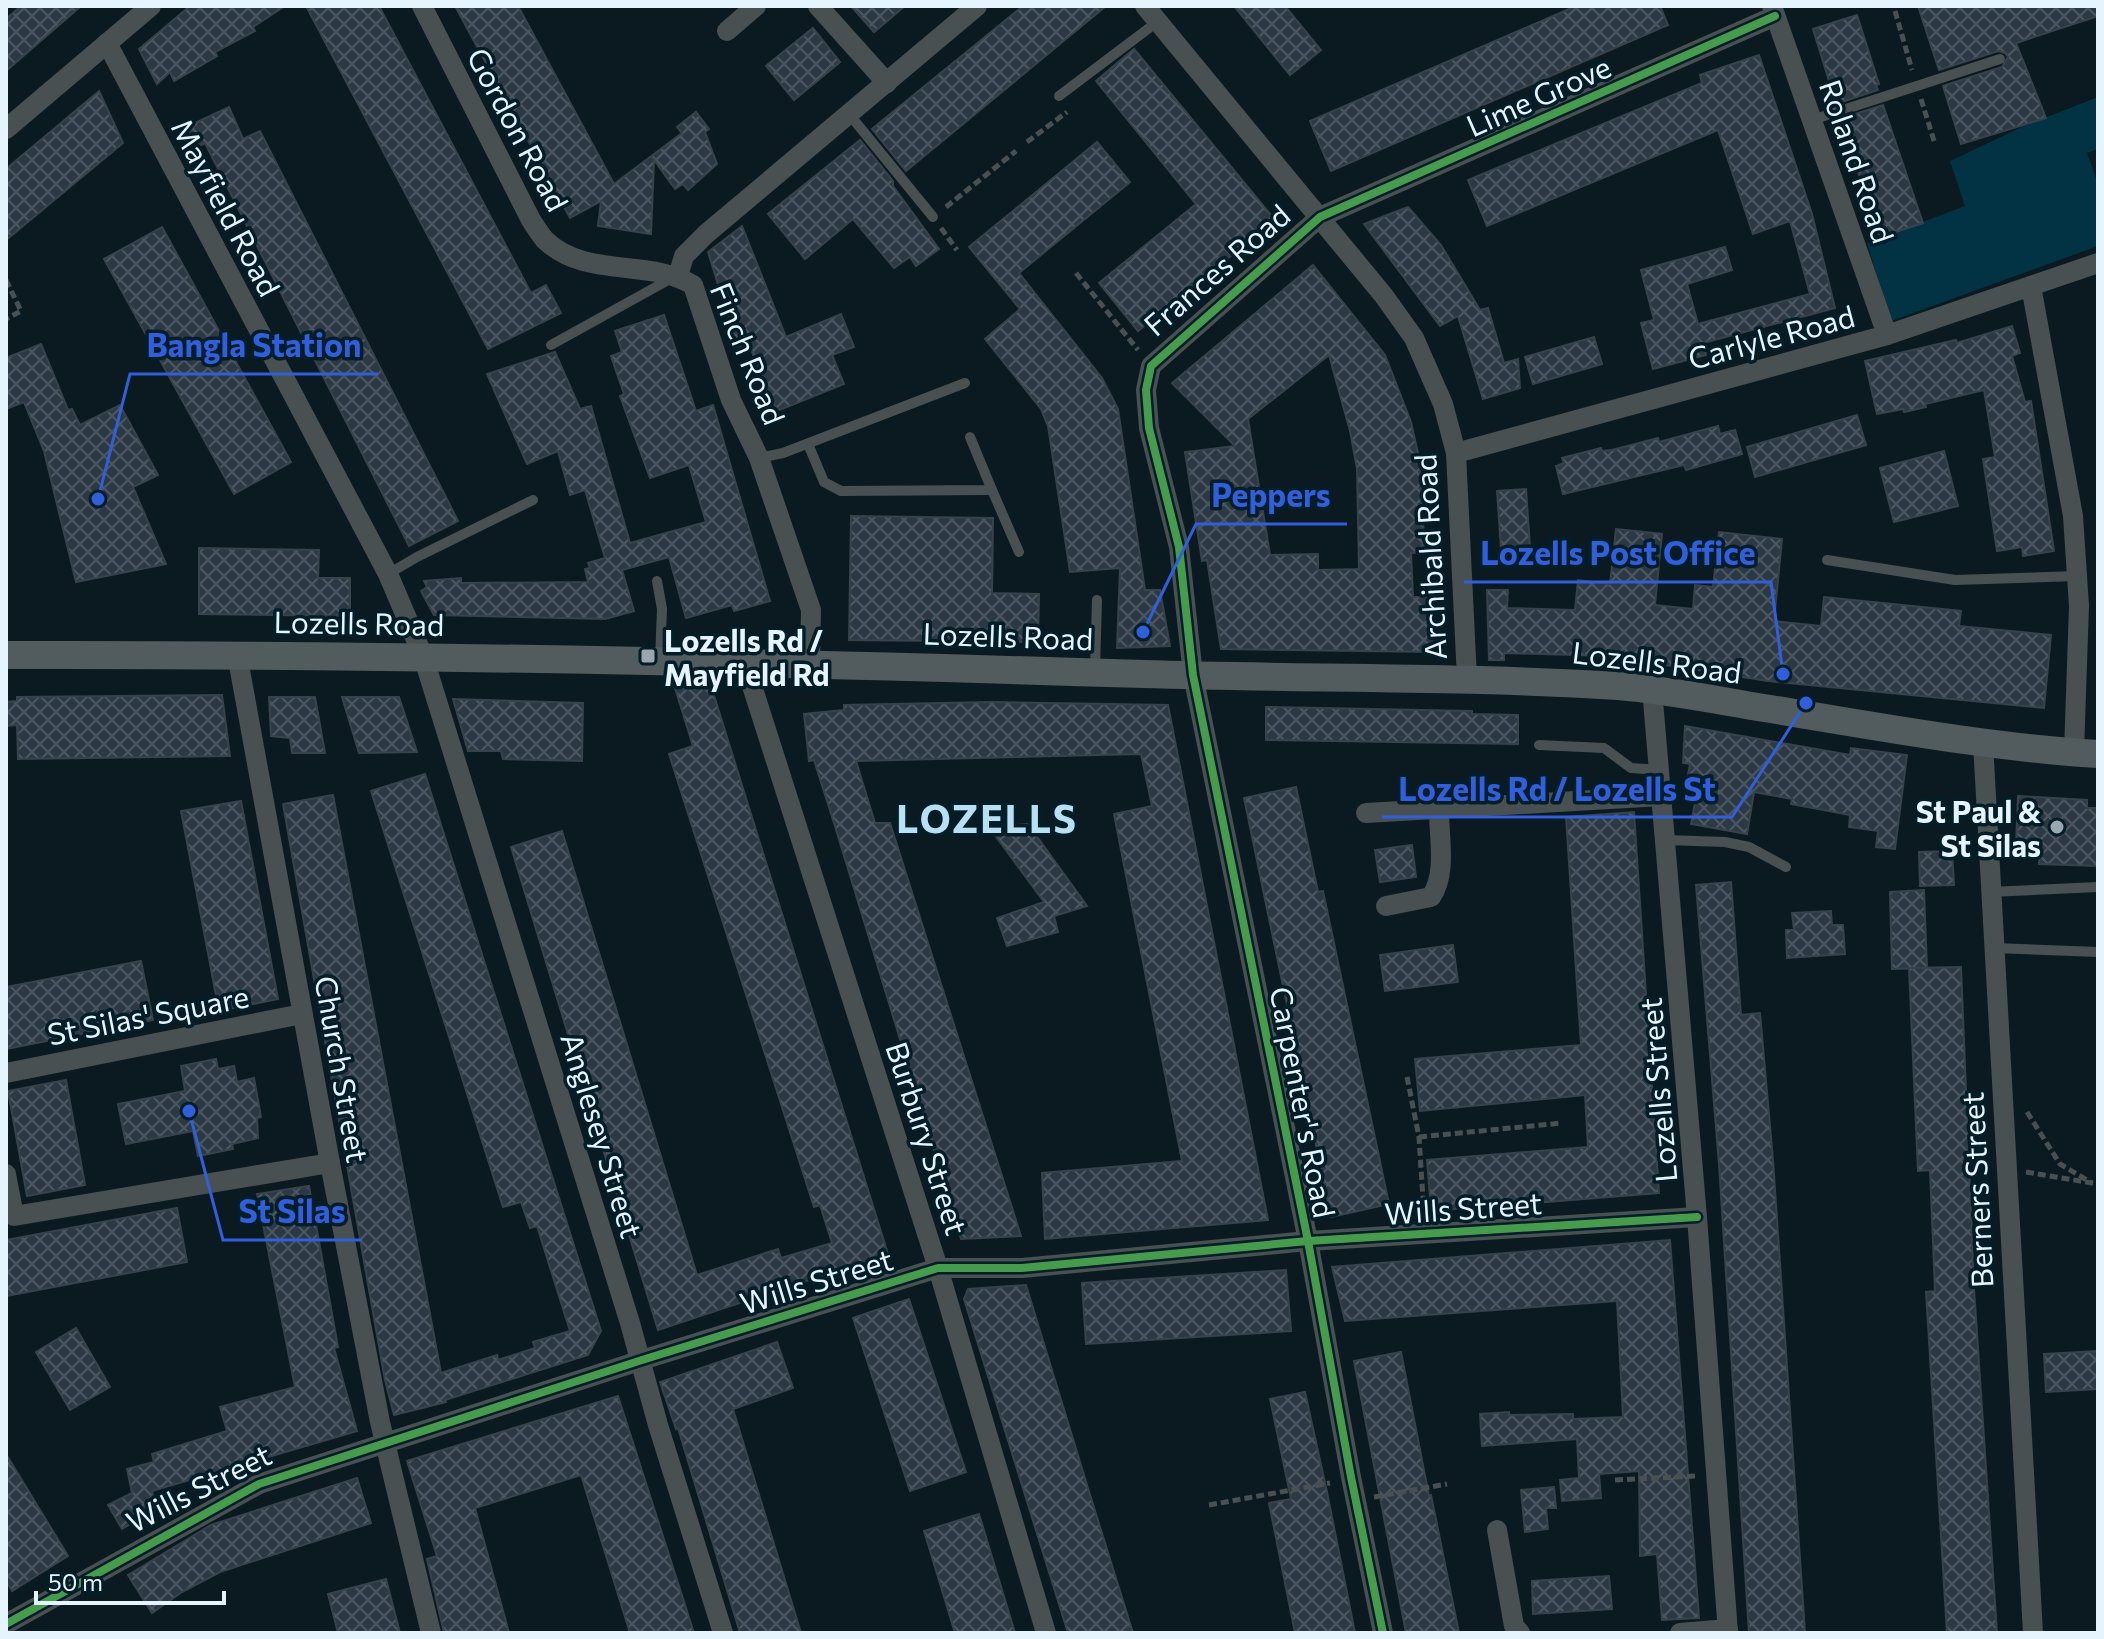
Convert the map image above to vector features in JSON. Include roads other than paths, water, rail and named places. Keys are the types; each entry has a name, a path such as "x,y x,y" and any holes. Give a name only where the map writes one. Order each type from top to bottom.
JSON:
{"main road":[{"name":"Lozells Road","path":"6,655 423,656 1467,679 1652,689 1983,743 2086,753"}],"street":[{"path":"6,129 151,6"},
{"name":"Gordon Road","path":"422,6 531,220 546,241 567,254 607,267 678,276"},
{"path":"727,31 756,6"},
{"path":"818,6 887,83"},
{"name":"Finch Road","path":"810,663 811,610 759,458 731,400 693,285 678,276 684,256 706,234 977,6"},
{"name":"Roland Road","path":"1773,11 1887,335"},
{"name":"Lime Grove","path":"1320,217 1773,11"},
{"name":"Archibald Road","path":"1151,14 1320,217 1414,338 1443,404 1456,453 1467,679"},
{"name":"Mayfield Road","path":"107,43 388,574 423,656"},
{"name":"Frances Road","path":"1193,675 1179,547 1149,428 1146,390 1151,366 1320,217"},
{"name":"Carlyle Road","path":"1456,453 1887,335 2098,263"},
{"path":"2031,286 2073,516 2086,753"},
{"name":"Church Street","path":"237,654 384,1443 431,1633"},
{"name":"Anglesey Street","path":"423,656 642,1360 658,1425 723,1633"},
{"name":"Burbury Street","path":"745,664 938,1268 1046,1633"},
{"name":"Carpenter's Road","path":"1193,675 1308,1241 1383,1633"},
{"name":"Lozells Street","path":"1652,689 1728,1631 1680,1633"},
{"name":"Berners Street","path":"1983,743 2033,1633"},
{"path":"1366,813 1662,796"},
{"path":"1386,906 1431,897 1437,889 1440,875 1439,811"},
{"name":"St Silas' Square","path":"6,1073 302,1014"},
{"path":"6,1174 14,1216 330,1163"},
{"name":"Wills Street","path":"6,1624 259,1484 938,1268 1022,1268 1308,1241 1697,1217"},
{"path":"1497,1530 1514,1626 1520,1633"}],"lane":[{"path":"1059,96 1151,14"},
{"path":"1812,120 2000,59"},
{"path":"849,114 933,217"},
{"path":"551,345 678,276"},
{"path":"759,458 808,444 965,383"},
{"path":"970,437 1019,552"},
{"path":"808,444 824,482 841,491 992,490"},
{"path":"388,574 533,500"},
{"path":"1827,560 1955,580 2076,576"},
{"path":"657,581 662,609 660,662"},
{"path":"1095,672 1097,600"},
{"path":"1539,745 1604,748 1631,768 1660,770"},
{"path":"1666,840 1725,842 1749,847 1786,867"},
{"path":"1990,892 2098,887"},
{"path":"1993,948 2098,952"}],"place":[{"name":"Bangla Station","path":"98,499"},
{"name":"Peppers","path":"1143,632"},
{"name":"Lozells Rd / Mayfield Rd","path":"648,656"},
{"name":"Lozells Post Office","path":"1783,674"},
{"name":"Lozells Rd / Lozells St","path":"1806,703"},
{"name":"St Paul & St Silas","path":"2057,827"},
{"name":"St Silas","path":"189,1111"}],"district":[{"name":"LOZELLS","path":"987,817"}]}
